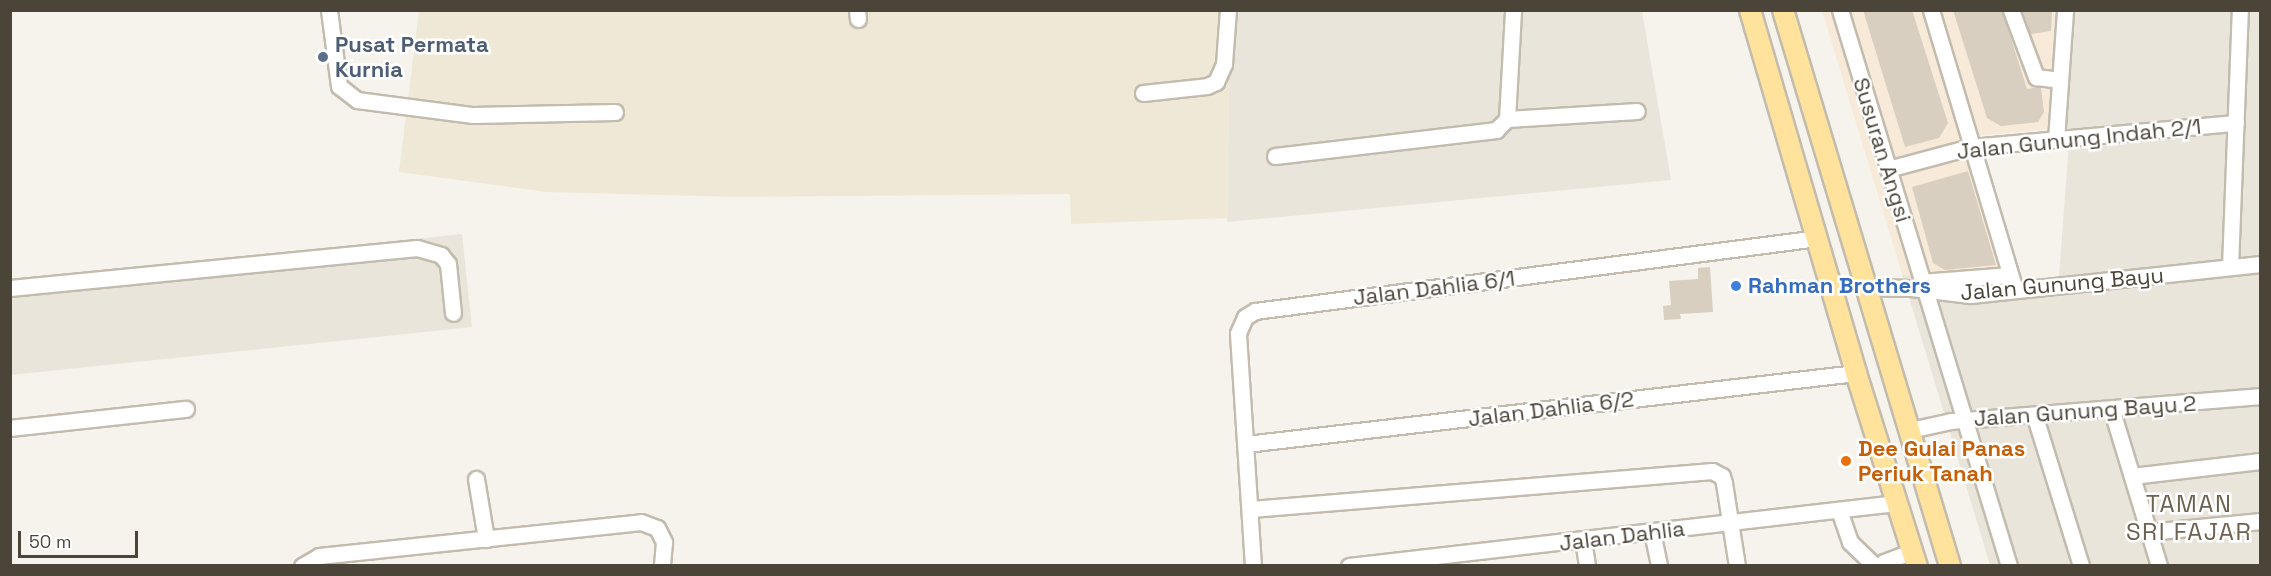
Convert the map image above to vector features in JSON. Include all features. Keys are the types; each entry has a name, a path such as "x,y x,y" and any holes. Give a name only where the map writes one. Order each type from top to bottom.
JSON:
{"main road":[{"path":"1750,10 1856,374 1915,558"},
{"path":"1783,10 1864,287 1910,430 1950,566"}],"street":[{"path":"329,10 339,86 357,100 473,115 615,112"},
{"path":"1143,93 1207,86 1216,82 1224,64 1228,10"},
{"path":"1275,156 1487,133 1504,126 1507,119 1513,10"},
{"name":"Susuran Angsi","path":"1840,10 1922,286 1932,305 2009,566"},
{"path":"1931,10 1970,147 2015,290"},
{"path":"2011,10 2036,77 2060,80"},
{"path":"2056,140 2065,10"},
{"path":"2230,267 2240,10"},
{"path":"1507,119 1637,111"},
{"name":"Jalan Gunung Indah 2/1","path":"1888,169 1970,147 2236,123"},
{"name":"Jalan Dahlia 6/1","path":"1253,566 1238,333 1245,317 1254,311 1818,238"},
{"path":"10,288 417,248 441,255 448,264 453,313"},
{"name":"Jalan Gunung Bayu","path":"1864,287 1922,286 1971,296 2260,264"},
{"path":"1922,286 2010,275"},
{"name":"Jalan Dahlia 6/2","path":"1246,444 1856,374"},
{"name":"Jalan Gunung Bayu 2","path":"1910,430 1966,420 2112,411 2260,396"},
{"path":"10,428 186,409"},
{"path":"2112,411 2159,566"},
{"path":"2035,417 2081,566"},
{"path":"2132,476 2260,461"},
{"path":"1251,509 1712,471 1722,476 1737,566"},
{"path":"477,479 486,539"},
{"name":"Jalan Dahlia","path":"1349,566 1896,503"},
{"path":"1839,510 1850,542 1879,564 1915,558"},
{"path":"2148,532 2260,521"},
{"path":"302,566 319,556 641,522 657,528 664,542 662,566"},
{"path":"1652,532 1659,566"},
{"path":"1583,540 1587,566"}],"shaded area":[{"path":"419,11 1230,11 1227,218 1071,224 1070,194 740,197 546,192 399,172"},
{"path":"1230,11 1642,11 1671,180 1227,222"},
{"path":"1822,11 2055,11 2047,129 1976,136 2021,281 1964,288 1902,274"},
{"path":"2055,11 2260,11 2260,565 1990,565 1902,274 1964,288 2059,277 2070,128 2047,129"},
{"path":"462,234 472,327 11,375 10,281"}],"building":[{"path":"1863,10 1912,10 1948,123 1939,138 1905,147"},
{"path":"1953,10 2002,10 2027,89 2041,87 2044,112 2038,122 2001,126 1987,118"},
{"path":"2022,10 2052,10 2051,31 2030,34"},
{"path":"1968,171 1996,265 1945,270 1933,263 1912,187"},
{"path":"1710,267 1713,312 1680,314 1681,319 1664,320 1663,306 1671,305 1669,281 1698,279 1698,268"}],"place":[{"name":"Pusat Permata Kurnia","path":"323,57"},
{"name":"Rahman Brothers","path":"1736,286"},
{"name":"Dee Gulai Panas Periuk Tanah","path":"1846,461"}],"district":[{"name":"TAMAN SRI FAJAR","path":"2189,518"}]}
